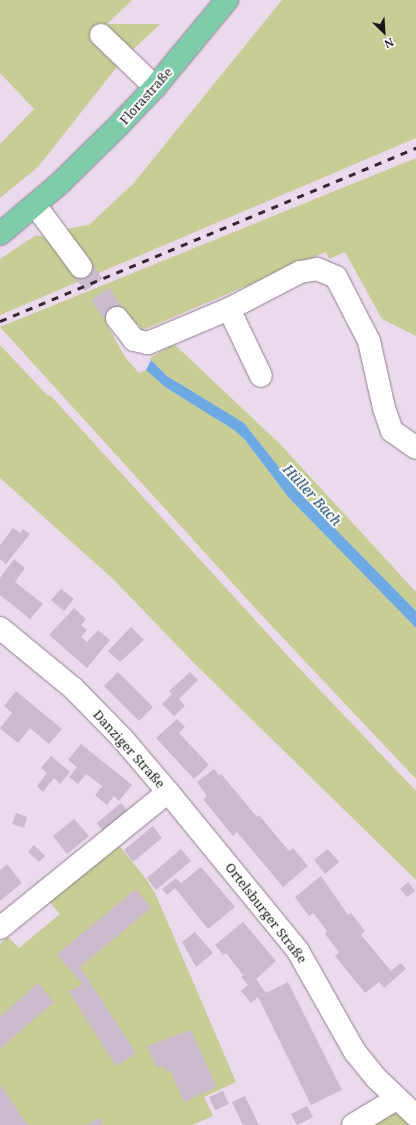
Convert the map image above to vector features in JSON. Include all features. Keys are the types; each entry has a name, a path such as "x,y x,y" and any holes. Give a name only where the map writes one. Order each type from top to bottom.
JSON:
{"main road":[{"name":"Florastraße","path":"0,234 58,185 155,87 227,0"}],"street":[{"path":"101,35 155,87"},
{"path":"35,205 81,268"},
{"path":"117,318 134,340 148,343 229,309 300,272 317,269 336,277 369,341 384,408 392,431 416,448"},
{"path":"229,309 261,376"},
{"name":"Danziger Straße","path":"0,628 74,688 122,738 168,792 0,928"},
{"name":"Ortelsburger Straße","path":"168,792 298,951 355,1052 396,1099 416,1116"},
{"path":"353,1125 396,1099"}],"green space":[{"path":"0,0 132,0 107,24 160,24 123,59 38,167 0,198 0,144 34,109 0,73"},
{"path":"282,0 416,0 416,138 0,315 0,259 36,235 57,241 65,229 89,225 133,184"},
{"path":"416,158 416,336 382,319 345,252 329,259 326,252 143,330 127,314 106,323 125,357 139,373 146,370 165,387 234,430 245,440 289,498 416,628 416,779 267,621 0,327"},
{"path":"174,344 280,444 416,592 416,611 297,490 244,423 167,376 151,360 150,358"},
{"path":"0,345 48,396 50,395 297,666 416,791 416,880 195,664 112,578 0,478"},
{"path":"118,844 146,879 156,895 236,1082 204,1097 213,1116 192,1125 0,1125 0,944 8,937 19,948 60,914 50,902"},
{"path":"396,1113 414,1125 375,1125 392,1114"}],"water":[{"path":"151,360 167,376 244,423 297,490 416,611 416,628 289,498 245,440 234,430 165,387 146,370"}],"building":[{"path":"13,528 20,533 23,529 30,534 6,564 0,559 0,545"},
{"path":"14,559 25,568 15,582 43,604 30,619 0,595 0,578"},
{"path":"61,589 74,599 64,611 51,600"},
{"path":"74,608 86,619 81,625 87,630 81,637 87,642 98,630 110,640 87,668 49,635"},
{"path":"131,627 144,640 120,662 108,651"},
{"path":"118,672 153,707 139,721 104,686"},
{"path":"190,672 198,680 179,699 185,706 174,716 162,704 172,694 169,691"},
{"path":"16,691 62,729 49,744 30,728 18,743 0,728 12,713 4,706"},
{"path":"177,719 185,727 179,733 209,765 194,779 156,738"},
{"path":"81,744 132,785 119,801 114,796 107,805 95,795 102,786 86,774 78,784 69,777 77,767 68,760"},
{"path":"51,756 70,772 60,784 54,778 43,792 37,786 47,773 41,768"},
{"path":"214,769 219,776 221,774 257,817 259,815 289,851 293,848 308,866 283,887 237,832 233,836 203,799 207,796 197,782"},
{"path":"121,803 127,810 103,831 97,823"},
{"path":"16,813 27,817 24,828 12,824"},
{"path":"74,819 89,836 67,854 53,836"},
{"path":"153,826 162,838 133,862 124,850"},
{"path":"34,845 45,856 39,862 28,852"},
{"path":"181,849 191,861 156,890 147,878"},
{"path":"328,849 339,862 325,874 314,860"},
{"path":"7,864 22,883 0,901 0,870"},
{"path":"201,867 235,907 208,929 175,888 167,895 162,889 176,878 181,883"},
{"path":"321,876 348,915 351,913 365,931 361,935 391,971 401,963 406,969 384,988 379,982 365,993 335,956 339,952 325,934 327,931 313,913 309,916 295,897"},
{"path":"408,882 415,891 407,897 400,889"},
{"path":"136,889 151,908 80,967 136,1053 116,1066 69,992 82,984 57,954"},
{"path":"243,922 276,961 256,979 266,993 288,982 342,1090 311,1105 258,997 251,1003 241,991 248,985 241,977 243,975 226,953 223,955 215,945"},
{"path":"195,932 213,953 196,967 182,942"},
{"path":"38,983 54,1002 0,1049 0,1017"},
{"path":"191,1030 217,1087 184,1102 170,1070 167,1072 164,1066 157,1068 147,1046"},
{"path":"0,1084 25,1121 29,1125 0,1125"},
{"path":"223,1091 229,1104 215,1110 209,1097"},
{"path":"245,1096 259,1125 243,1125 232,1102"},
{"path":"307,1106 313,1117 297,1125 291,1114"},
{"path":"99,1118 103,1125 87,1125"}],"tunnel":[{"path":"81,267 117,318"}],"railway":[{"path":"0,321 416,148"}],"water label":[{"name":"Hüller Bach","path":"312,495"}]}
